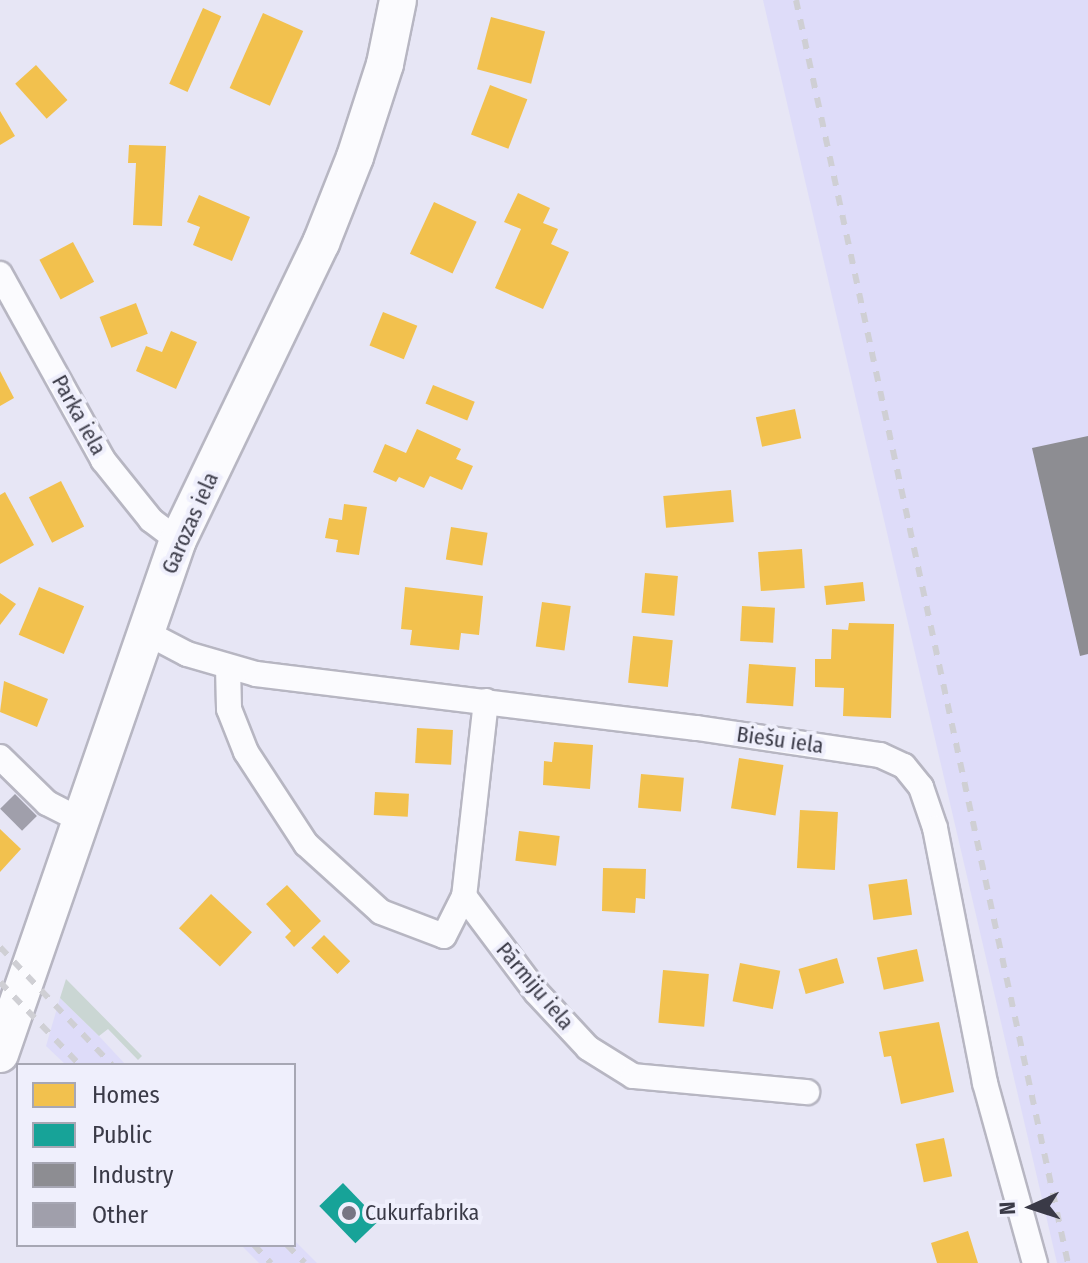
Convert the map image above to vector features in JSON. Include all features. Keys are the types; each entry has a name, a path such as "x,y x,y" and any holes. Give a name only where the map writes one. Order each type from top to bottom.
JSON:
{"main road":[{"name":"Garozas iela","path":"0,1054 178,540 321,243 355,157 385,64 398,0"}],"street":[{"name":"Parka iela","path":"0,274 103,460 151,520 178,540"},
{"name":"Biešu iela","path":"147,633 187,654 228,667 880,755 904,766 921,787 935,828 985,1083 1035,1263"},
{"path":"228,667 229,709 246,752 306,844 381,912 444,936 464,896 486,701"},
{"path":"0,757 47,803 79,819"},
{"name":"Pārmiju iela","path":"464,896 536,992 588,1048 633,1076 807,1092"}],"shaded area":[{"path":"763,0 1088,0 1088,1263 1057,1263"},
{"path":"66,979 142,1056 138,1060 108,1029 99,1036 60,998"},
{"path":"60,998 124,1063 64,1063 46,1046"},
{"path":"296,1242 317,1263 259,1263 243,1247 296,1247"}],"building: Homes":[{"path":"203,8 221,16 188,92 169,84"},
{"path":"263,13 303,31 270,106 230,88"},
{"path":"491,17 545,31 531,84 477,69"},
{"path":"36,65 67,100 47,119 15,84"},
{"path":"490,85 527,99 508,149 471,134"},
{"path":"0,111 15,136 0,145"},
{"path":"129,145 166,146 162,226 133,225 136,163 128,163"},
{"path":"518,193 550,208 543,223 558,229 551,244 569,252 543,309 495,288 521,229 504,222"},
{"path":"199,195 250,217 232,261 193,245 200,227 187,222"},
{"path":"434,202 477,222 453,274 410,254"},
{"path":"73,242 94,282 61,300 39,260"},
{"path":"136,303 148,334 111,348 100,317"},
{"path":"383,312 417,326 404,359 370,345"},
{"path":"171,331 197,342 176,389 136,371 146,346 162,352"},
{"path":"0,371 14,398 0,406"},
{"path":"433,385 475,402 467,420 426,404"},
{"path":"795,409 801,438 762,447 756,417"},
{"path":"417,429 461,449 456,459 473,466 462,490 430,476 424,488 399,477 396,482 373,472 385,444 406,453"},
{"path":"61,481 84,526 52,543 29,497"},
{"path":"731,490 734,522 666,528 663,496"},
{"path":"5,492 34,545 0,564 0,495"},
{"path":"344,504 367,507 359,555 336,552 338,540 325,538 329,518 342,520"},
{"path":"451,527 488,533 482,565 446,560"},
{"path":"802,549 805,588 761,591 758,552"},
{"path":"645,573 678,576 674,616 642,613"},
{"path":"863,582 865,601 826,605 824,586"},
{"path":"39,587 84,606 64,654 19,635"},
{"path":"405,587 483,596 479,635 461,633 459,650 410,645 412,630 401,629"},
{"path":"0,593 16,604 0,625"},
{"path":"542,602 571,606 564,651 536,647"},
{"path":"742,606 775,608 773,643 740,641"},
{"path":"849,623 894,624 891,718 843,716 844,688 815,687 815,659 831,659 832,629 848,630"},
{"path":"633,636 673,640 668,687 628,683"},
{"path":"749,664 796,667 793,706 746,703"},
{"path":"4,681 48,699 37,727 0,712"},
{"path":"417,728 453,730 451,765 415,763"},
{"path":"554,742 593,745 590,789 543,785 544,761 552,762"},
{"path":"739,758 783,765 775,815 731,808"},
{"path":"641,774 684,778 681,812 638,808"},
{"path":"375,792 409,794 408,817 374,815"},
{"path":"800,810 838,812 835,870 797,868"},
{"path":"0,829 21,849 0,872"},
{"path":"519,831 560,836 556,866 515,861"},
{"path":"603,868 646,869 645,899 636,898 635,913 602,911"},
{"path":"907,879 912,915 873,920 868,884"},
{"path":"287,885 321,921 294,947 285,937 291,931 266,904"},
{"path":"211,894 252,932 220,967 179,928"},
{"path":"324,935 350,961 337,974 311,948"},
{"path":"917,949 924,981 884,990 877,958"},
{"path":"837,958 844,983 806,994 799,969"},
{"path":"740,963 780,971 773,1009 733,1001"},
{"path":"663,970 709,974 704,1027 658,1023"},
{"path":"939,1022 954,1092 901,1104 891,1056 884,1057 879,1032"},
{"path":"944,1138 952,1176 924,1182 916,1144"},
{"path":"968,1231 978,1263 937,1263 931,1243"}],"building: Public":[{"name":"Cukurfabrika","path":"343,1183 379,1220 355,1243 319,1206"}],"building: Industry":[{"path":"1088,436 1088,654 1080,656 1032,448"}],"building: Other":[{"path":"15,794 37,816 22,831 0,809"}],"railway":[{"path":"796,0 1068,1263"},
{"path":"0,947 110,1063"},
{"path":"0,982 78,1063"},
{"path":"256,1247 271,1263"},
{"path":"289,1247 305,1263"}],"place":[{"name":"Cukurfabrika","path":"349,1213"}]}
